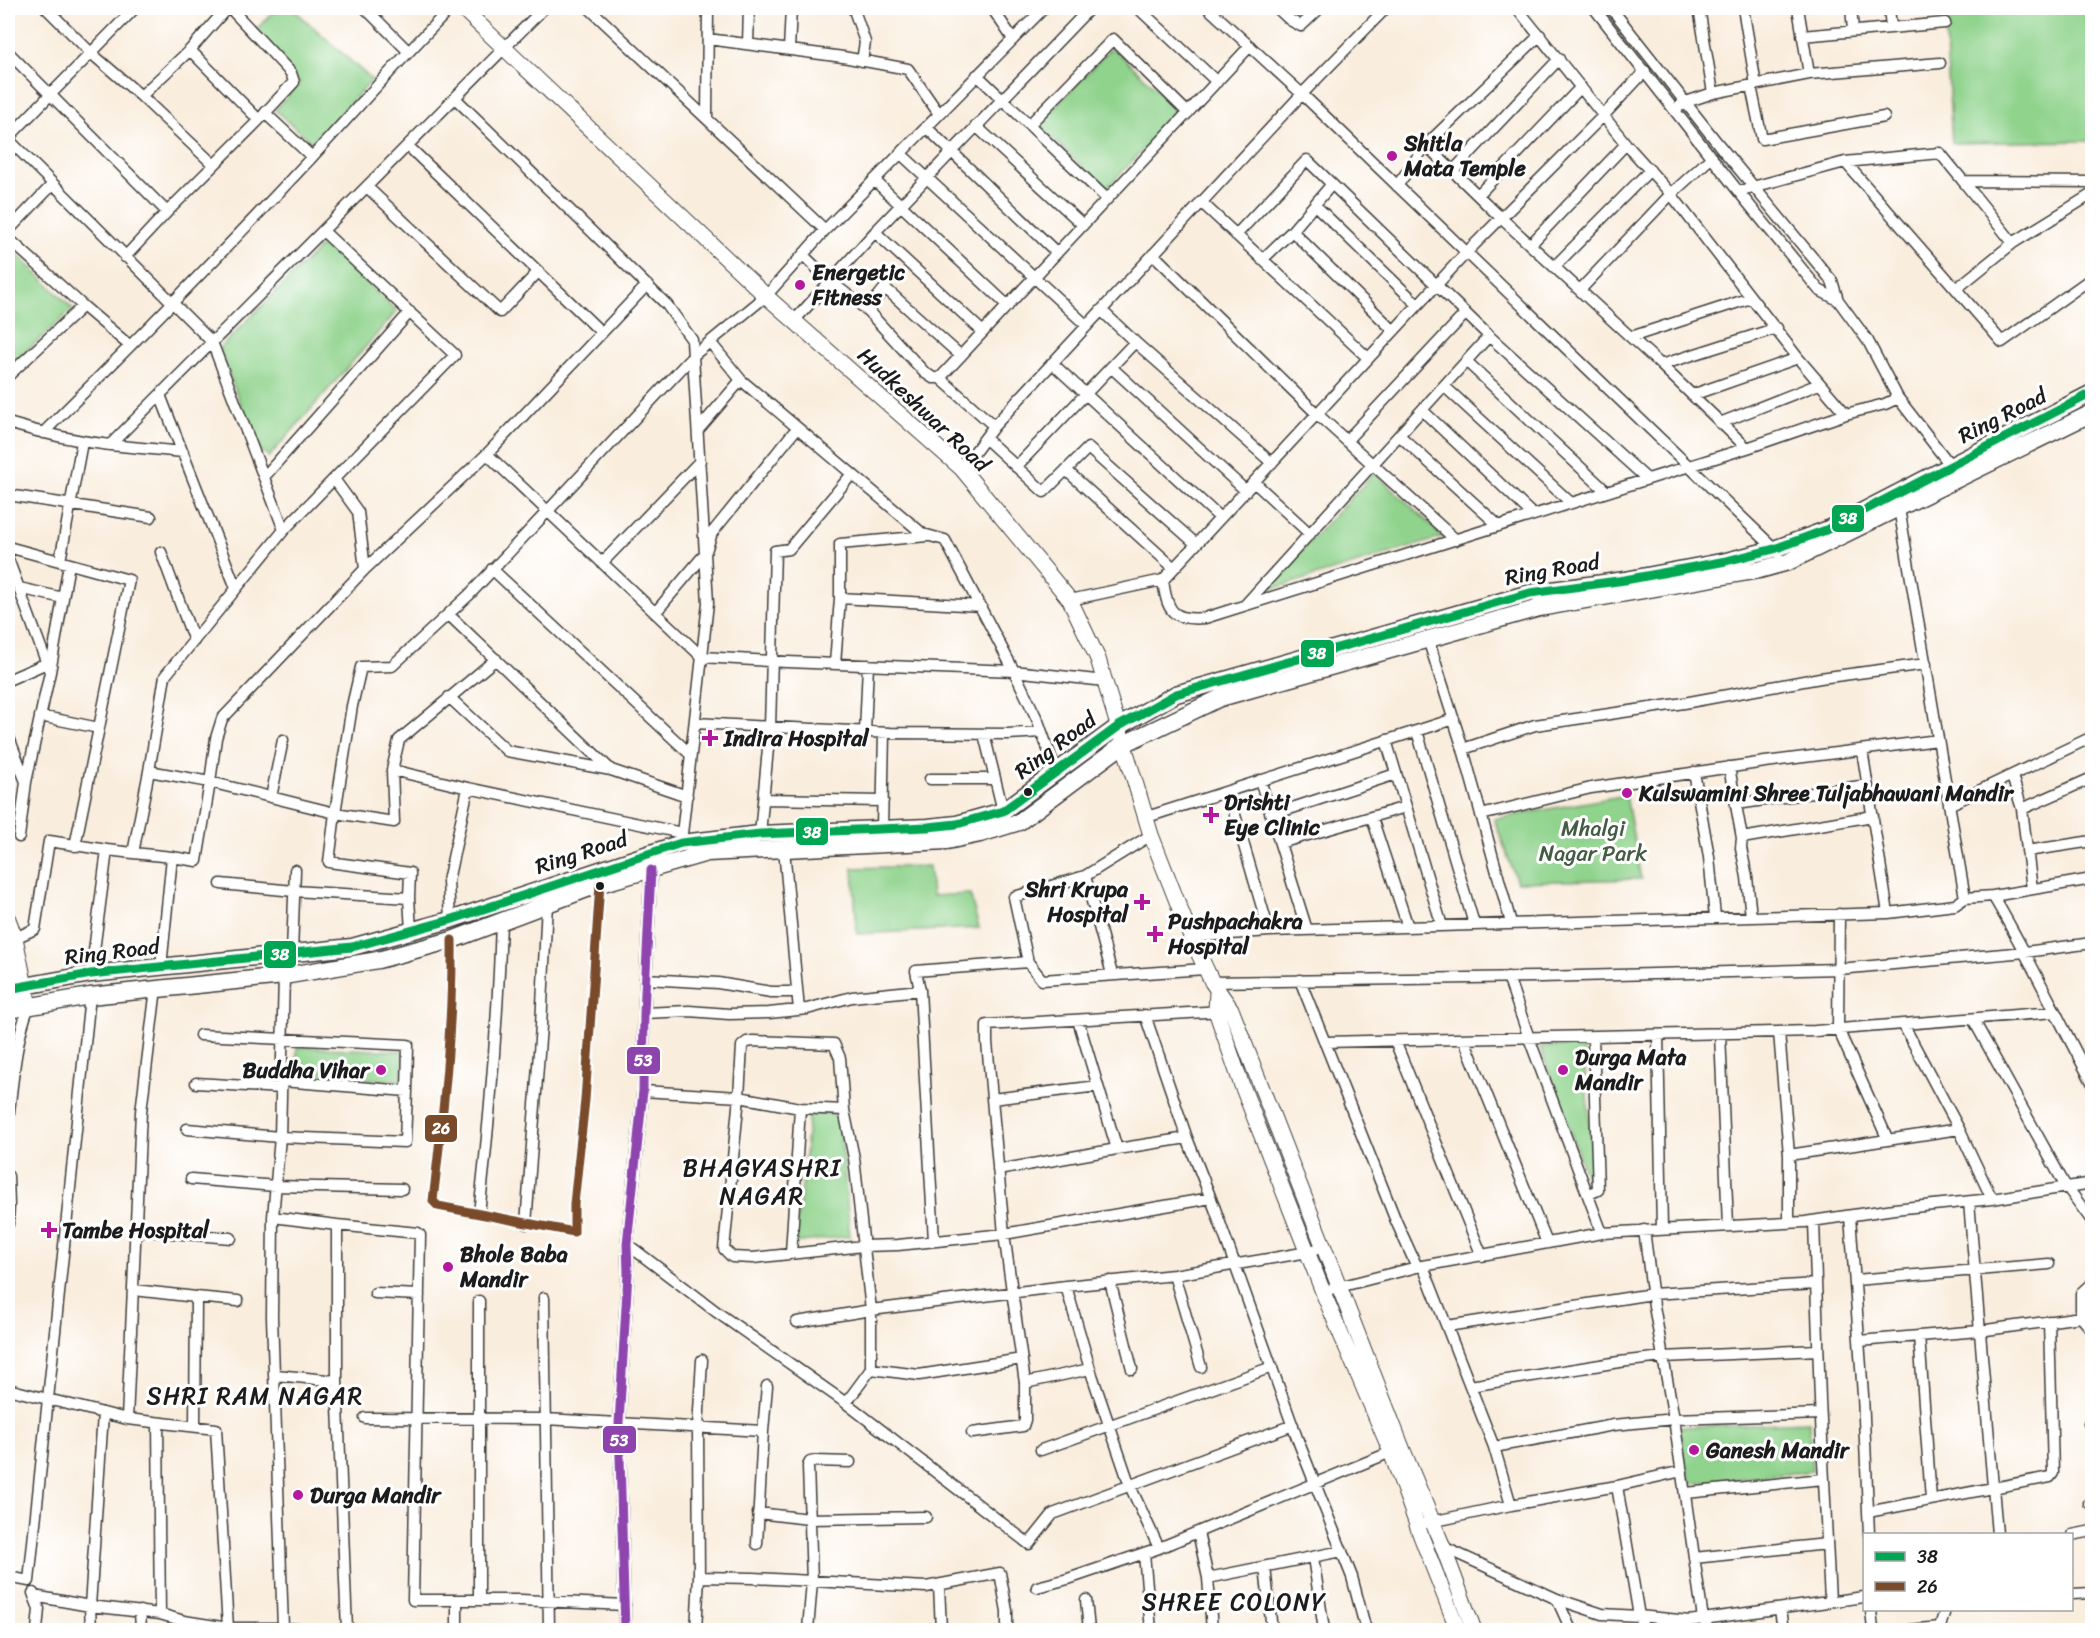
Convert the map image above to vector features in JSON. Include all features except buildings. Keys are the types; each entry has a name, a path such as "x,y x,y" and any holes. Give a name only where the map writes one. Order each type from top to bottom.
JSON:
{"highway":[{"name":"Ring Road","path":"17,1008 156,988 284,976 378,960 452,940 600,884 707,853 947,841 981,834 1019,822 1124,744 1220,698 1539,608 1759,570 1788,562 1896,502 1951,466 2092,393"},
{"name":"Ring Road","path":"14,987 91,974 352,947 450,920 682,838 882,830 957,824 1003,811 1119,726 1176,694 1530,593 1625,580 1726,561 1774,549 1896,502 2092,413"}],"main road":[{"name":"Hudkeshwar Road","path":"462,8 766,296 962,469 1070,600 1098,659 1151,836 1211,981"},
{"path":"8,919 15,938 14,987"},
{"path":"8,963 17,1008"},
{"path":"1211,981 1224,1010 1241,1083 1316,1249 1338,1286 1424,1523 1458,1630"},
{"path":"1316,1249 1323,1291 1391,1452 1424,1523 1443,1546 1474,1630"}],"street":[{"path":"46,8 91,53 141,96 214,165"},
{"path":"135,8 8,138 212,342 284,530"},
{"path":"125,256 294,82 291,73 229,8 190,50 141,96"},
{"path":"364,8 408,51"},
{"path":"43,434 173,303 312,157 408,51 451,8"},
{"path":"110,446 544,8"},
{"path":"589,8 825,230"},
{"path":"706,118 708,8"},
{"path":"748,44 749,8"},
{"path":"789,50 792,8"},
{"path":"992,8 1013,39"},
{"path":"411,931 410,873 329,862 351,706 362,667 392,666 448,614 694,355 766,296 825,230 1044,8"},
{"path":"794,321 901,204 1090,8"},
{"path":"1138,8 1217,82"},
{"path":"1208,8 1302,94 1788,562"},
{"path":"1277,8 1301,26 1320,8"},
{"path":"962,469 994,426 1302,94 1386,8"},
{"path":"1517,8 1626,144 1671,194 1798,358 1846,414"},
{"path":"1594,8 1778,240 1820,290 1838,300"},
{"path":"1611,8 1832,281 1838,300 1868,341 1898,398 1951,466"},
{"path":"1699,8 1713,93"},
{"path":"1743,8 1762,139 1884,117"},
{"path":"1798,8 1809,74"},
{"path":"1851,8 1853,30"},
{"path":"1889,8 1891,27"},
{"path":"854,10 865,42 862,61"},
{"path":"1802,36 1945,23"},
{"path":"1397,186 1426,145 1540,35"},
{"path":"708,39 908,69 939,114"},
{"path":"1029,125 1113,39 1188,113"},
{"path":"940,378 1250,46"},
{"path":"190,50 262,117 312,157"},
{"path":"8,52 166,212"},
{"path":"1453,171 1559,59"},
{"path":"1676,110 1686,102 1713,93 1809,74 1940,63"},
{"path":"1070,600 1163,580 1466,253 1645,71"},
{"path":"977,75 1107,199"},
{"path":"1478,195 1581,87"},
{"path":"392,770 682,838 708,603 692,340 667,305 455,98"},
{"path":"976,126 1083,225"},
{"path":"926,127 1057,253"},
{"path":"1530,245 1626,144"},
{"path":"1426,145 1747,448"},
{"path":"408,146 602,333"},
{"path":"900,153 1087,326"},
{"path":"1738,191 1845,162 1940,153 2013,243"},
{"path":"1580,290 1671,194 1712,157"},
{"path":"1236,235 1308,160 1489,336 1647,479"},
{"path":"1845,162 2002,342 2092,278"},
{"path":"1554,267 1650,170"},
{"path":"874,180 1008,306"},
{"path":"1964,181 2092,182"},
{"path":"8,231 53,184"},
{"path":"1262,260 1292,231 1332,184"},
{"path":"367,187 500,312 538,272"},
{"path":"1956,289 2013,243 2092,194"},
{"path":"1201,202 1368,358"},
{"path":"1315,205 1418,305"},
{"path":"133,853 150,771 165,676 284,530 455,355 323,231"},
{"path":"1292,231 1394,331"},
{"path":"875,232 983,332"},
{"path":"1778,240 1791,232"},
{"path":"8,238 130,346"},
{"path":"1153,254 1317,414 1456,540"},
{"path":"803,255 830,281 867,310 924,372 933,378 940,378 994,426"},
{"path":"15,938 35,929 49,842 197,861 216,738 222,719 365,569 487,454 647,285"},
{"path":"867,310 885,288 961,356"},
{"path":"1631,337 1751,298"},
{"path":"8,376 83,306"},
{"path":"1101,310 1272,463"},
{"path":"264,477 410,312"},
{"path":"1347,440 1466,314"},
{"path":"1661,365 1777,328"},
{"path":"1245,605 1489,336"},
{"path":"710,342 741,381 923,534 945,540 1014,670 1042,732 1056,772"},
{"path":"1016,467 1136,342"},
{"path":"1692,395 1798,358"},
{"path":"1466,361 1607,492"},
{"path":"1052,363 1220,518"},
{"path":"1111,367 1245,491"},
{"path":"698,430 741,381"},
{"path":"1720,423 1820,384"},
{"path":"1444,386 1571,503"},
{"path":"160,395 237,588"},
{"path":"1163,580 1165,596 1172,611 1185,619 1205,618 1747,448 1898,398"},
{"path":"1422,410 1533,515"},
{"path":"8,423 43,434 82,442 183,452"},
{"path":"655,613 705,554 712,533 797,428"},
{"path":"1400,435 1499,526"},
{"path":"985,438 1044,492 1088,448 1196,544"},
{"path":"19,837 26,782 63,598 71,504 82,442"},
{"path":"487,454 702,657 1014,670 1105,681"},
{"path":"602,563 700,461"},
{"path":"1066,470 1174,568"},
{"path":"760,834 770,727 776,551 789,549 852,474"},
{"path":"334,479 358,512 365,569"},
{"path":"1254,482 1310,534"},
{"path":"8,495 152,517"},
{"path":"1896,502 1965,898"},
{"path":"835,664 840,598 840,544 929,536"},
{"path":"8,547 129,580 75,846"},
{"path":"161,552 194,641"},
{"path":"8,559 48,668"},
{"path":"492,570 690,754"},
{"path":"19,588 63,598"},
{"path":"840,598 981,606"},
{"path":"448,614 610,770"},
{"path":"1428,639 1463,749 1511,923"},
{"path":"150,771 210,782 335,813 394,822 392,770 399,740 496,659"},
{"path":"1463,749 1535,725 1684,703 1820,678 1926,664"},
{"path":"865,732 868,665"},
{"path":"8,680 48,668"},
{"path":"449,697 507,750 610,770 687,796"},
{"path":"40,716 99,728"},
{"path":"1147,817 1454,719"},
{"path":"695,723 865,732 984,734 1042,732"},
{"path":"1417,731 1474,924"},
{"path":"882,830 884,732"},
{"path":"984,734 1003,811"},
{"path":"8,735 26,782"},
{"path":"1949,805 2092,737"},
{"path":"271,797 283,740"},
{"path":"1386,740 1442,926"},
{"path":"1481,815 1591,788 1729,767 1938,740"},
{"path":"1862,750 1888,913"},
{"path":"1729,767 1737,804 1751,916"},
{"path":"1694,772 1709,857 1715,917"},
{"path":"1271,815 1396,774"},
{"path":"2012,777 2022,809 2032,889"},
{"path":"2022,809 2092,778"},
{"path":"930,779 995,780"},
{"path":"1260,780 1308,930"},
{"path":"1737,804 1867,785"},
{"path":"450,920 448,881 468,789"},
{"path":"1228,791 1269,931"},
{"path":"764,799 883,801"},
{"path":"1280,843 1406,807"},
{"path":"1742,838 1872,816"},
{"path":"1372,818 1408,927"},
{"path":"1151,836 1085,876 1014,897 1028,962 1042,980 1112,974 1211,981 1839,969 2025,952 2092,943"},
{"path":"2027,851 2092,841"},
{"path":"784,849 799,1010"},
{"path":"91,974 107,850"},
{"path":"161,967 171,857"},
{"path":"292,953 295,870"},
{"path":"625,1630 618,1424 628,1273 627,1244 643,1091 645,979 651,870"},
{"path":"1085,876 1112,974"},
{"path":"1191,937 1269,931 1888,913 1955,904 1965,898 1993,896 2092,879"},
{"path":"221,884 409,898"},
{"path":"452,940 453,994 447,1080 433,1201 438,1206 574,1232 574,1204 586,1089 600,884"},
{"path":"1993,896 2025,952 2092,1082"},
{"path":"526,1224 542,1015 547,903"},
{"path":"1839,914 1838,1029 1888,1140"},
{"path":"479,1214 490,1118 499,990 501,921"},
{"path":"934,1241 920,990 916,971 1028,962"},
{"path":"283,1629 276,1375 272,1317 273,1217 280,1137 284,976"},
{"path":"1508,977 1602,1233"},
{"path":"645,979 718,983 771,992 797,993"},
{"path":"1300,980 1396,1221 1420,1266 1447,1326 1494,1447 1511,1504"},
{"path":"127,1419 141,1112 156,988"},
{"path":"644,1013 689,1011 749,1014 799,1010 852,997 920,990"},
{"path":"37,1630 39,1609 29,1581 46,1400 70,1206 90,996"},
{"path":"8,1120 22,1024 17,1008"},
{"path":"972,1433 1023,1426 1025,1420 1025,1383 1004,1234 987,1025 1224,1010"},
{"path":"1325,1042 1779,1032 2055,1012"},
{"path":"1145,1016 1187,1138 1352,1577 1366,1630"},
{"path":"1973,1019 2067,1187 2092,1221"},
{"path":"1078,1020 1117,1149"},
{"path":"1903,1024 1959,1129 1992,1199"},
{"path":"1779,1032 1789,1155 1789,1223"},
{"path":"1720,1033 1728,1226"},
{"path":"188,1129 280,1137 405,1142 408,1045 200,1035"},
{"path":"1658,1035 1662,1229"},
{"path":"1589,1194 1598,1190 1593,1037"},
{"path":"1464,1040 1547,1243"},
{"path":"1395,1041 1482,1256"},
{"path":"846,1403 871,1369 871,1310 863,1246 854,1158 844,1110 840,1058 834,1044 747,1042 742,1046 724,1250 732,1257 753,1258 863,1246 1004,1234 1211,1198"},
{"path":"196,1083 281,1084 406,1091"},
{"path":"992,1099 1098,1086"},
{"path":"643,1091 739,1097 800,1108 844,1110"},
{"path":"790,1253 800,1108"},
{"path":"1789,1155 1959,1129"},
{"path":"998,1170 1187,1138"},
{"path":"8,1176 8,1224"},
{"path":"191,1179 276,1186 402,1189"},
{"path":"1323,1291 1420,1266 1602,1233 1815,1221 1992,1199 2092,1183"},
{"path":"1969,1202 1997,1533"},
{"path":"1850,1216 1869,1533"},
{"path":"273,1217 418,1233 420,1238 413,1600 550,1601 625,1605"},
{"path":"1815,1221 1820,1414 1830,1602"},
{"path":"337,1225 337,1381 347,1630"},
{"path":"136,1230 231,1238"},
{"path":"1644,1230 1652,1294 1686,1493 1703,1619 1708,1630"},
{"path":"627,1244 718,1313 846,1403 1029,1544 1053,1514 1293,1425"},
{"path":"797,1322 871,1310 1174,1275 1316,1249"},
{"path":"1855,1280 2049,1264"},
{"path":"1174,1275 1201,1367"},
{"path":"1110,1281 1132,1369"},
{"path":"2092,1282 2081,1293 2081,1317 2092,1330"},
{"path":"1447,1326 1652,1294 1816,1284"},
{"path":"1066,1286 1090,1369 1130,1486 1159,1548"},
{"path":"134,1290 238,1301"},
{"path":"375,1293 419,1295"},
{"path":"195,1426 196,1297"},
{"path":"544,1298 549,1630"},
{"path":"479,1300 479,1600"},
{"path":"1859,1341 1979,1331 2081,1317"},
{"path":"1868,1512 2050,1477 2053,1473 2049,1321"},
{"path":"1919,1336 1930,1499"},
{"path":"1470,1386 1663,1357 1818,1350"},
{"path":"696,1630 699,1577 698,1428 702,1359"},
{"path":"871,1369 919,1375 1022,1359"},
{"path":"1041,1450 1272,1367"},
{"path":"1025,1383 1090,1369"},
{"path":"276,1375 337,1381"},
{"path":"757,1544 766,1386"},
{"path":"8,1389 127,1419 216,1429 228,1628"},
{"path":"91,1630 90,1606 103,1414"},
{"path":"1494,1447 1614,1425 1674,1419 1820,1414"},
{"path":"365,1418 545,1419 763,1431"},
{"path":"158,1423 160,1614"},
{"path":"1037,1587 1144,1554 1316,1485 1391,1452"},
{"path":"808,1630 812,1581 808,1466 810,1462 850,1462"},
{"path":"1424,1523 1682,1472"},
{"path":"1686,1493 1823,1479"},
{"path":"1617,1486 1639,1616 1644,1630"},
{"path":"758,1513 809,1519 926,1517"},
{"path":"2073,1535 2092,1531"},
{"path":"1198,1532 1208,1578 1212,1630"},
{"path":"1694,1557 1827,1544"},
{"path":"1443,1546 1557,1599 1602,1614 1689,1621 1820,1605 1863,1597"},
{"path":"1208,1578 1342,1551"},
{"path":"1144,1554 1150,1630"},
{"path":"1313,1557 1324,1630"},
{"path":"1265,1567 1272,1630"},
{"path":"699,1577 926,1587 1000,1573 1007,1630"},
{"path":"8,1577 29,1581"},
{"path":"939,1585 941,1630"},
{"path":"2073,1593 2092,1593"},
{"path":"34,1596 90,1606 160,1614 185,1626 308,1630"},
{"path":"1557,1599 1571,1630"},
{"path":"1086,1600 1089,1630"},
{"path":"457,1602 457,1630"},
{"path":"1780,1609 1783,1630"},
{"path":"140,1611 141,1630"},
{"path":"1871,1611 1873,1630"},
{"path":"1910,1630 1941,1629 1945,1611"}],"green space":[{"path":"277,8 292,8 372,80 313,144 275,110 300,82 250,36"},
{"path":"1944,8 2092,8 2092,141 1952,143"},
{"path":"1112,47 1180,111 1106,189 1038,125"},
{"path":"324,243 397,311 269,457 258,448 219,349"},
{"path":"8,245 73,309 8,368"},
{"path":"1374,472 1444,537 1262,592 1365,483"},
{"name":"Mhalgi Nagar Park","path":"1626,795 1641,879 1517,882 1494,819"},
{"path":"929,866 932,896 970,894 979,928 857,934 853,868"},
{"path":"1583,1046 1594,1180 1587,1179 1540,1047"},
{"path":"297,1047 403,1051 402,1080 296,1077"},
{"path":"809,1111 839,1114 850,1236 794,1243 802,1187"},
{"path":"1809,1422 1812,1471 1689,1484 1679,1427"}],"transit line":[{"name":"38","path":"8,989 91,974 352,947 450,920 681,843 760,834 928,827 957,824 1003,811 1119,726 1176,694 1530,593 1625,580 1726,561 1774,549 1826,530 2092,393"},
{"name":"53","path":"625,1630 619,1423 628,1273 627,1244 643,1091 644,1013 651,870"},
{"name":"26","path":"452,940 449,1038 433,1201 438,1206 574,1232 574,1204 585,1100 600,884"}],"place":[{"name":"Shitla Mata Temple","path":"1392,156"},
{"name":"Energetic Fitness","path":"800,285"},
{"name":"Indira Hospital","path":"710,738"},
{"name":"Kulswamini Shree Tuljabhawani Mandir","path":"1627,793"},
{"name":"Drishti Eye Clinic","path":"1211,815"},
{"name":"Shri Krupa Hospital","path":"1142,902"},
{"name":"Pushpachakra Hospital","path":"1155,934"},
{"name":"Buddha Vihar","path":"381,1070"},
{"name":"Durga Mata Mandir","path":"1563,1070"},
{"name":"Tambe Hospital","path":"49,1230"},
{"name":"Bhole Baba Mandir","path":"448,1267"},
{"name":"Ganesh Mandir","path":"1694,1450"},
{"name":"Durga Mandir","path":"298,1495"}],"district":[{"name":"BHAGYASHRI NAGAR","path":"762,1182"},
{"name":"SHRI RAM NAGAR","path":"255,1396"},
{"name":"SHREE COLONY","path":"1234,1602"}]}
